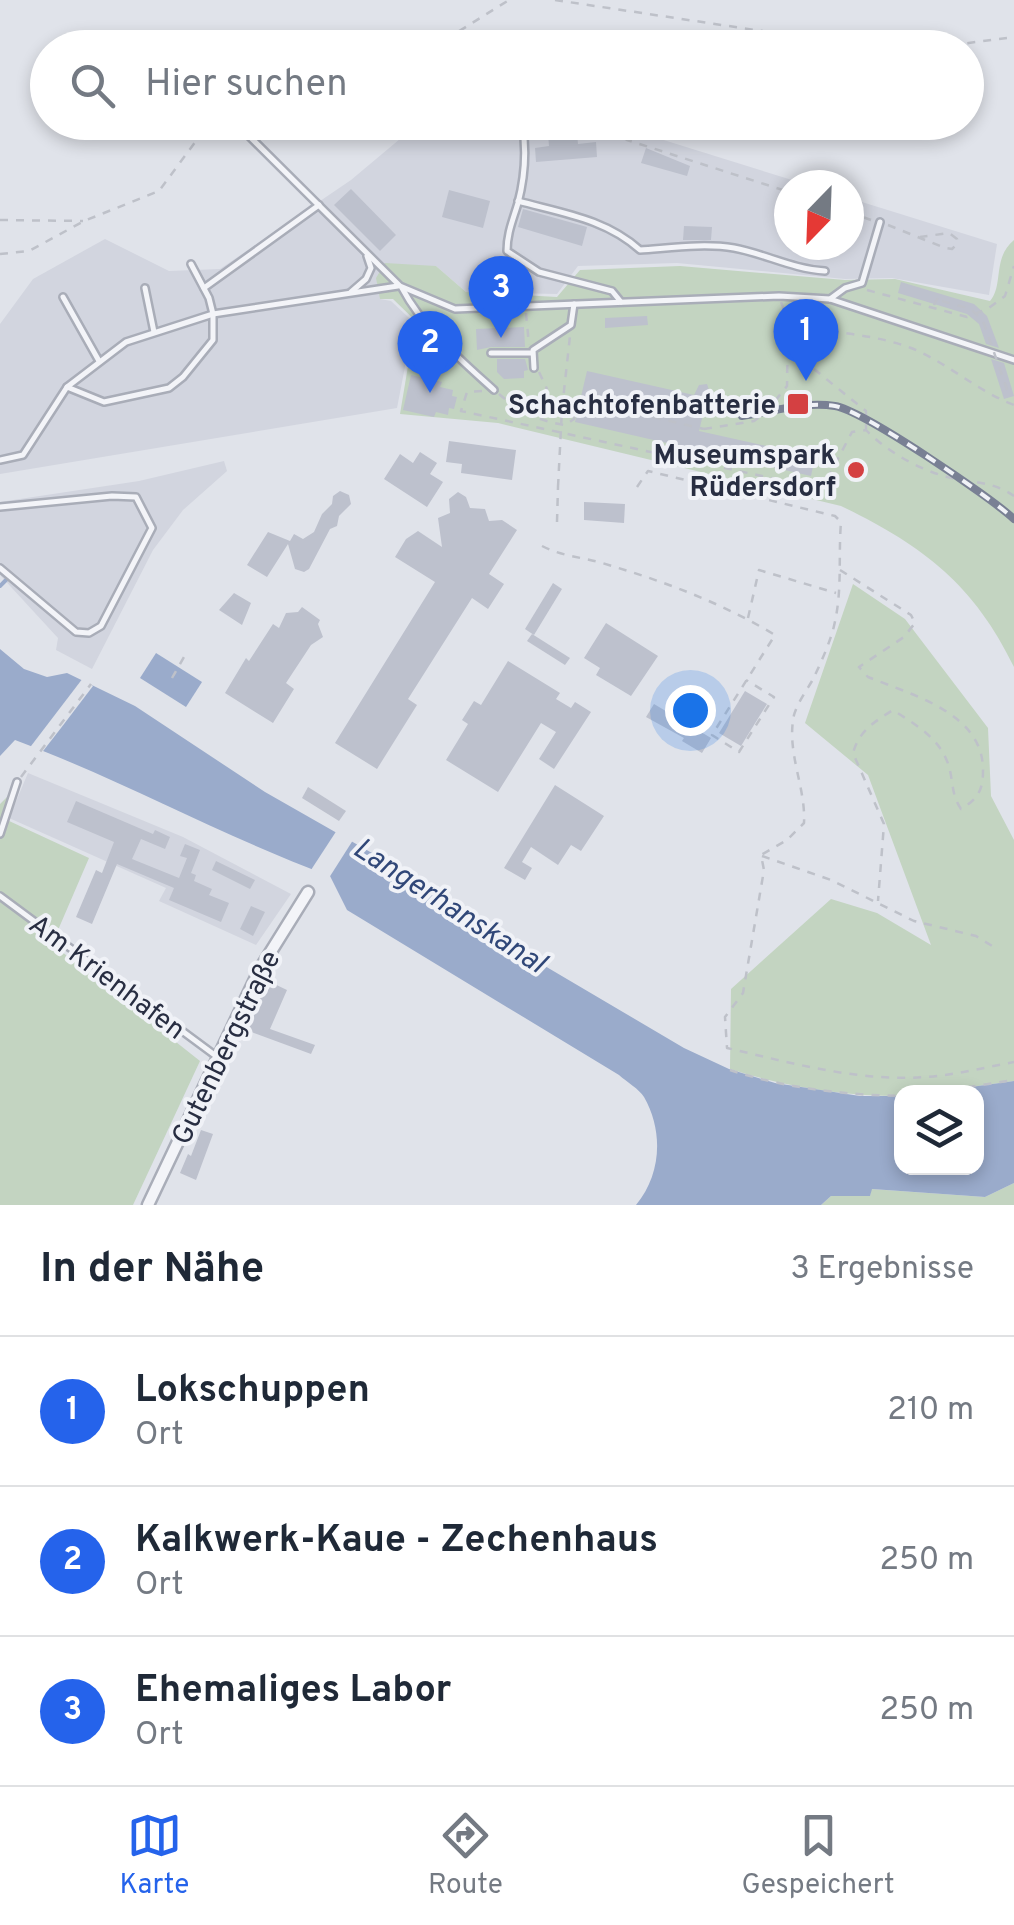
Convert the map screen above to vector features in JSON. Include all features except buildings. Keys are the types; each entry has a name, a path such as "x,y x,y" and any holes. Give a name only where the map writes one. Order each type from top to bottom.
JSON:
{"street":[{"name":"Gutenbergstraße","path":"148,1205 266,957 308,892"}],"lane":[{"path":"253,140 400,286 412,307 494,390"},
{"path":"525,140 518,201 506,236 507,250 539,272 612,291 622,302"},
{"path":"518,201 594,221 622,234 640,250 682,246 734,248 799,270 825,271"},
{"path":"204,288 319,205"},
{"path":"830,300 845,288 862,284 880,222"},
{"path":"348,294 371,268 366,254"},
{"path":"67,387 104,402 169,388 183,377 213,340 214,314 191,264"},
{"path":"0,460 23,455 67,387 126,342 214,314 400,286 455,309 779,296 830,300 1014,360"},
{"path":"144,288 154,332"},
{"path":"63,297 99,361"},
{"path":"491,353 532,352 572,325 574,304"},
{"path":"532,352 534,368"},
{"path":"0,507 112,496 136,498 152,528 100,626 89,633 76,632 0,568"},
{"path":"0,834 17,782"},
{"name":"Am Krienhafen","path":"0,896 216,1056"}],"path":[{"path":"493,0 494,7"},
{"path":"459,30 508,0"},
{"path":"555,0 755,30"},
{"path":"984,41 1014,37"},
{"path":"0,254 29,251 84,222 159,191 197,140"},
{"path":"627,140 774,187"},
{"path":"0,220 84,222"},
{"path":"949,233 957,239 952,250 920,236 949,233"},
{"path":"845,288 864,289 968,317 1005,296 1014,266"},
{"path":"563,396 704,429 754,421 786,386 788,320 779,296"},
{"path":"934,306 937,299 942,300 970,309 984,320 1009,395"},
{"path":"526,306 532,352"},
{"path":"788,320 795,325 879,338 913,349 1013,407"},
{"path":"558,522 562,408 572,325"},
{"path":"788,348 866,411 866,430 878,443 921,467 960,480 983,481 1014,496"},
{"path":"534,368 543,376 547,389 544,400 554,417"},
{"path":"577,399 574,419 565,426 518,408 494,390 466,392 461,411 822,489 852,432 866,430"},
{"path":"518,408 554,417"},
{"path":"554,417 562,408"},
{"path":"637,487 648,471 835,516 840,522 842,580 832,632 816,674 794,714 793,753 805,805 804,823 787,840 761,855"},
{"path":"542,546 706,598 774,635 712,734 740,752 774,697 746,680"},
{"path":"748,619 759,570 836,593"},
{"path":"840,570 911,615 915,623 904,637 858,667 868,676 960,720 975,736 983,754 983,789 961,809 953,797 947,761 928,732 892,710 870,724 856,742 854,754 884,824 878,900"},
{"path":"172,678 184,657"},
{"path":"17,782 91,684"},
{"path":"761,855 878,900 914,921 976,936 997,949"},
{"path":"761,855 764,870 743,993 725,1018 728,1048 820,1070 871,1076 934,1076 1014,1062"},
{"path":"730,1070 831,1091 894,1095"},
{"path":"982,1085 1014,1080"}],"shaded area":[{"path":"399,140 664,140 774,174 774,260 864,260 864,203 997,244 989,295 892,278 845,279 677,263 578,266 557,294 466,292 436,266 380,299 391,301 423,331 409,346 397,408 0,474 0,324 33,279 105,239 169,271 220,269 351,180"},
{"path":"224,461 227,471 183,510 153,550 92,669 56,650 58,638 0,575 0,502 139,481"},
{"path":"28,773 183,837 291,894 256,945 159,901 166,888 9,818"}],"green space":[{"name":"Museumspark Rüdersdorf","path":"1014,240 1014,667 981,612 943,570 897,536 841,506 498,423 400,414 411,348 426,331 393,299 380,299 376,278 385,263 436,266 466,292 557,297 580,270 680,266 845,280 895,279 990,301 1003,255"},
{"path":"853,584 905,619 988,728 991,796 1014,840 1014,1081 984,1085 894,1085 894,1096 879,1096 814,1089 730,1069 731,989 831,899 877,913 931,945 868,775 805,723"},
{"path":"13,791 7,820 89,858 52,944 200,1061 133,1205 0,1205 0,804"},
{"path":"1014,1183 1014,1205 821,1205 831,1196 870,1196 871,1189 985,1197"}],"water":[{"name":"Langerhanskanal","path":"0,649 24,669 47,677 67,673 135,706 265,792 372,853 533,959 684,1048 729,1069 775,1083 860,1096 894,1096 894,1175 984,1175 984,1085 1014,1081 1014,1183 985,1197 872,1189 870,1196 831,1196 821,1205 636,1205 651,1180 657,1139 644,1097 619,1075 347,910 330,876 15,740 0,756"},
{"path":"156,653 202,682 186,707 140,678"}],"pier":[{"path":"83,678 93,686 61,728 40,755 28,750"},
{"path":"339,827 355,837 327,881 309,873"}],"waterway":[{"path":"0,586 6,580"}],"railway":[{"path":"742,416 811,405 850,411 926,456 1014,519"}],"place":[{"name":"Ehemaliges Labor","path":"501,338"},
{"name":"Lokschuppen","path":"806,381"},
{"name":"Kalkwerk-Kaue - Zechenhaus","path":"430,393"},
{"name":"Schachtofenbatterie","path":"798,404"},
{"name":"Museumspark Rüdersdorf","path":"856,470"}]}
